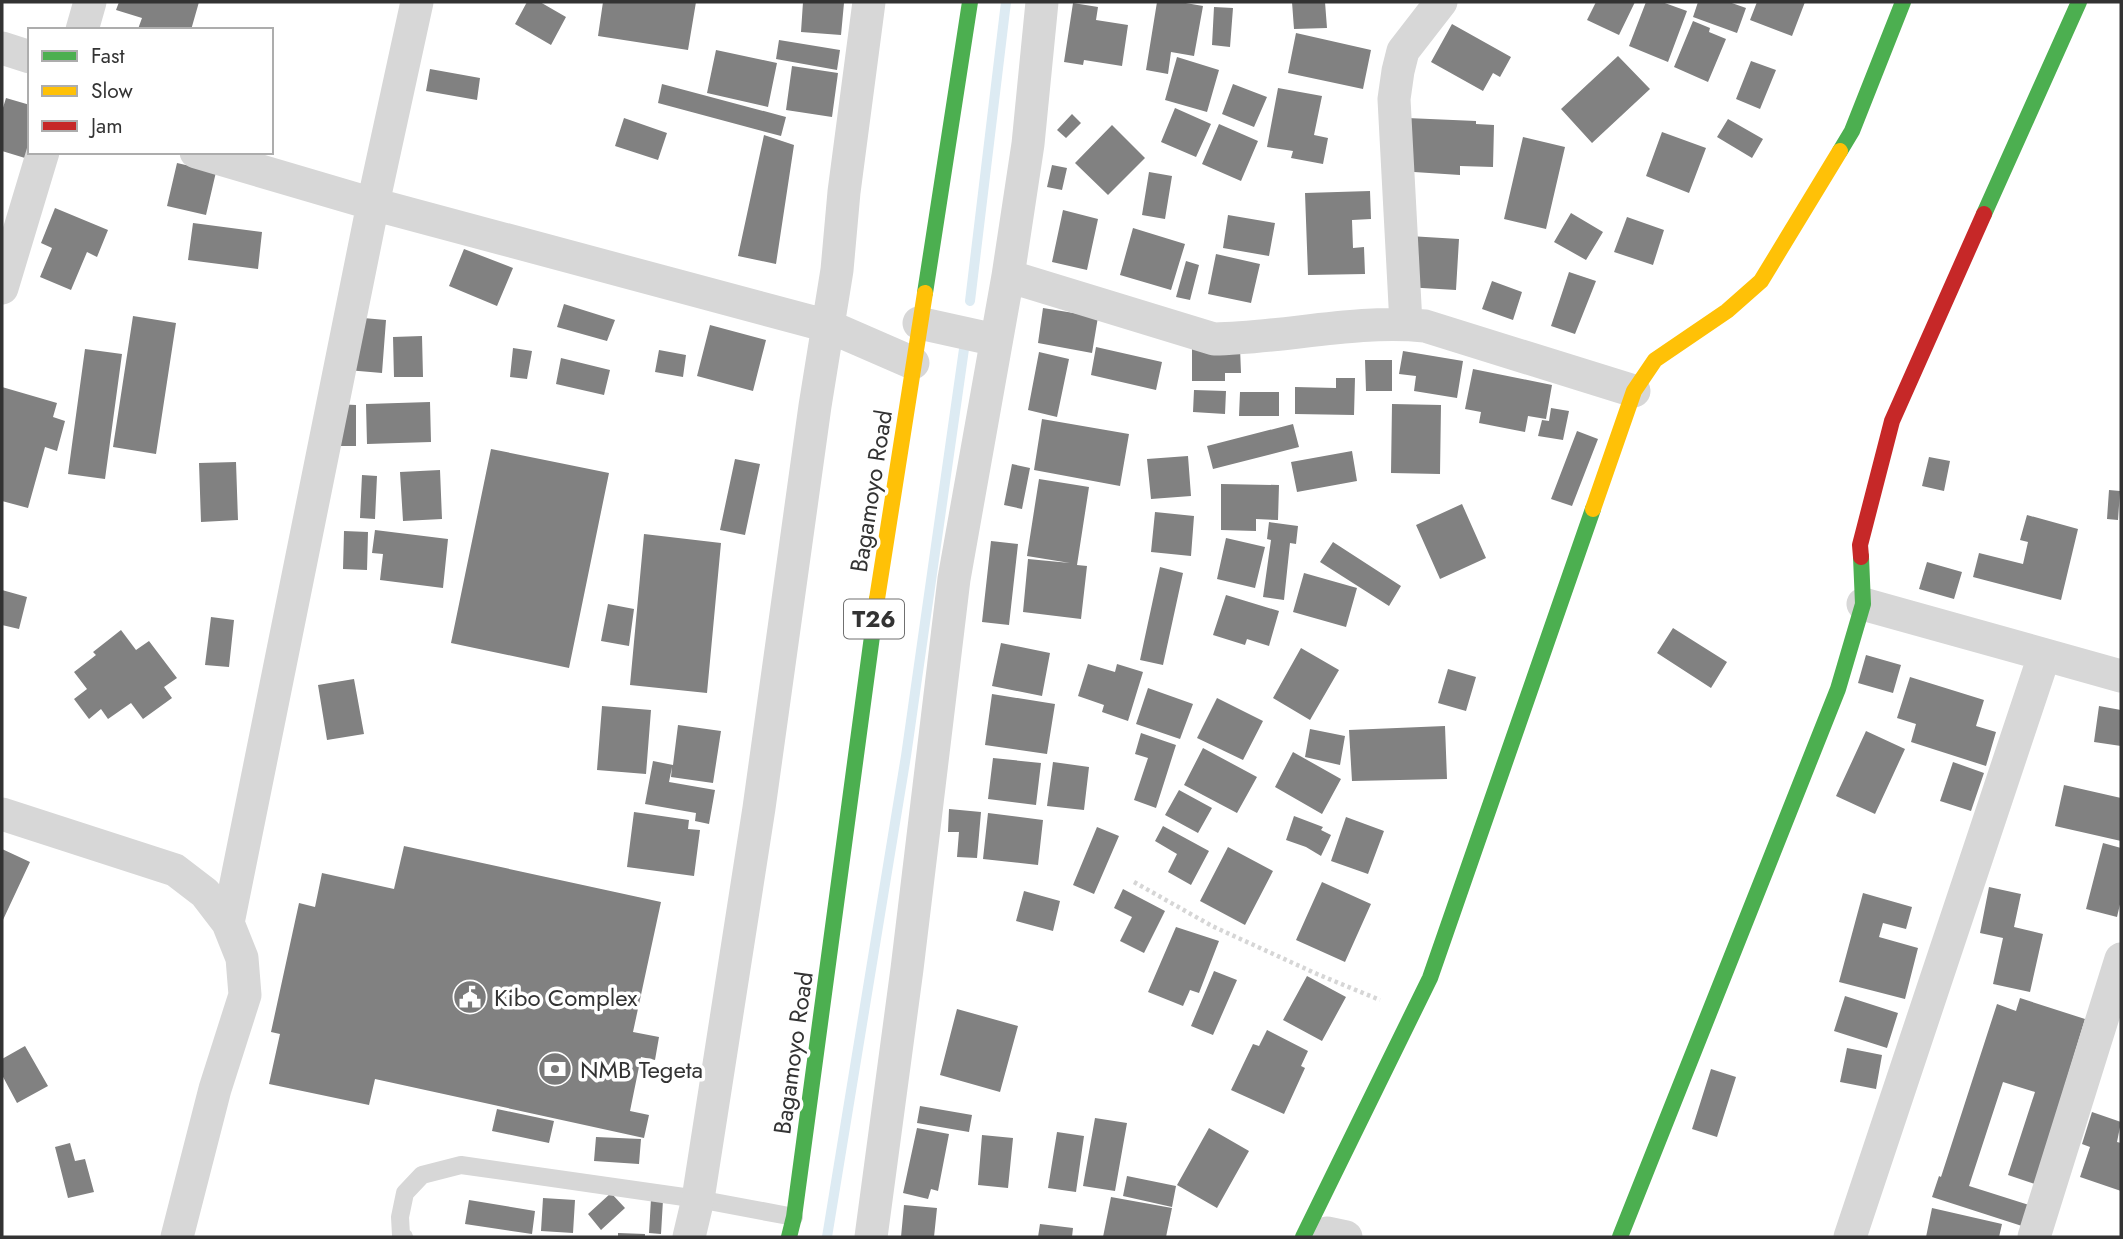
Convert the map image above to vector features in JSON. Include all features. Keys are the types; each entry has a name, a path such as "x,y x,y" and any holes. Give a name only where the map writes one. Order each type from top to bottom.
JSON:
{"main road":[{"name":"Bagamoyo Road","path":"789,1237 794,1217 864,687 970,2"},
{"path":"1303,1237 1430,978 1634,391 1655,360 1727,311 1761,281 1852,131 1903,2"},
{"path":"1620,1237 1838,689 1863,604 1860,545 1892,422 2079,2"}],"street":[{"path":"83,28 90,2"},
{"path":"228,923 416,2"},
{"path":"689,1237 698,1199 759,808 783,623 837,270 844,192 870,2"},
{"path":"871,1237 907,969 954,579 1008,276 1028,144 1042,2"},
{"path":"1406,324 1394,99 1403,51 1441,2"},
{"path":"2,48 28,56"},
{"path":"2,288 42,154"},
{"path":"203,154 373,204 828,326 913,363"},
{"path":"1008,276 1214,339 1406,324 1448,332 1634,391"},
{"path":"919,323 996,340"},
{"path":"1863,604 2121,676"},
{"path":"1850,1237 2044,656"},
{"path":"2,814 175,870 205,893 228,923 242,958 245,995 215,1089 177,1237"},
{"path":"2034,1237 2121,959"},
{"path":"1315,1237 1327,1233 1346,1237"}],"lane":[{"path":"404,1237 401,1235 400,1217 405,1193 422,1175 461,1165 698,1199 794,1217"}],"path":[{"path":"1134,882 1212,926 1413,1014"}],"building":[{"path":"119,2 199,2 192,28 138,28 142,18 116,10"},
{"path":"527,2 540,2 566,17 551,45 515,24"},
{"path":"603,2 696,2 688,50 598,36"},
{"path":"803,2 844,3 841,35 801,32"},
{"path":"1157,2 1203,6 1194,56 1171,52 1168,74 1146,70"},
{"path":"1292,2 1325,2 1327,28 1294,29"},
{"path":"1596,2 1635,2 1619,35 1587,20"},
{"path":"1646,2 1662,2 1687,11 1668,62 1629,46"},
{"path":"1698,2 1729,2 1746,8 1737,33 1693,17"},
{"path":"1757,2 1805,2 1792,36 1750,20"},
{"path":"1073,3 1098,7 1096,20 1128,25 1122,66 1084,60 1083,65 1064,62"},
{"path":"1214,7 1233,8 1230,47 1212,45"},
{"path":"1693,21 1726,39 1708,82 1674,67"},
{"path":"1452,24 1511,57 1500,77 1493,73 1483,91 1431,62"},
{"path":"1296,33 1371,50 1363,89 1288,73"},
{"path":"779,40 840,50 837,70 776,59"},
{"path":"716,50 777,63 768,107 707,93"},
{"path":"1618,56 1650,89 1592,143 1561,109"},
{"path":"1177,57 1219,70 1207,112 1165,100"},
{"path":"1751,61 1776,70 1760,109 1736,99"},
{"path":"792,66 838,73 832,117 786,110"},
{"path":"430,69 480,78 477,100 426,91"},
{"path":"662,84 786,117 781,136 658,103"},
{"path":"1233,84 1267,97 1254,127 1222,114"},
{"path":"1278,88 1322,96 1314,135 1328,138 1323,164 1291,158 1293,151 1267,147"},
{"path":"6,98 28,104 28,148 25,158 2,151 2,111"},
{"path":"1175,108 1211,124 1196,157 1161,142"},
{"path":"1072,114 1081,123 1066,138 1057,130"},
{"path":"624,118 667,133 658,160 615,146"},
{"path":"1407,118 1476,121 1476,124 1494,125 1493,167 1460,166 1460,175 1414,172"},
{"path":"1728,119 1763,139 1752,158 1717,137"},
{"path":"1219,124 1258,141 1241,181 1202,164"},
{"path":"1112,125 1145,158 1108,195 1075,163"},
{"path":"1662,132 1706,148 1689,193 1646,176"},
{"path":"764,135 794,145 776,264 738,256"},
{"path":"1523,137 1565,147 1546,229 1504,219"},
{"path":"177,163 216,172 206,215 167,206"},
{"path":"1052,165 1067,168 1062,190 1047,187"},
{"path":"1149,172 1172,176 1165,219 1142,215"},
{"path":"1370,191 1371,219 1352,220 1353,248 1364,247 1365,274 1308,275 1305,193"},
{"path":"55,208 108,230 97,257 87,252 71,290 40,277 52,248 41,243"},
{"path":"1063,210 1098,219 1087,270 1052,262"},
{"path":"1571,213 1603,232 1586,260 1554,242"},
{"path":"1228,215 1275,223 1269,256 1223,248"},
{"path":"1627,217 1664,230 1653,265 1614,252"},
{"path":"193,223 262,232 258,269 188,260"},
{"path":"1133,228 1185,244 1171,290 1120,275"},
{"path":"1409,236 1459,239 1456,290 1405,287"},
{"path":"464,249 513,268 497,306 449,286"},
{"path":"1216,254 1260,264 1251,303 1208,294"},
{"path":"1186,261 1199,265 1190,300 1176,297"},
{"path":"1569,272 1596,281 1575,334 1551,326"},
{"path":"1492,281 1522,292 1513,320 1482,309"},
{"path":"564,304 615,320 607,341 557,327"},
{"path":"1043,308 1098,317 1092,353 1038,343"},
{"path":"133,316 176,323 156,454 113,447"},
{"path":"352,317 386,320 382,373 347,370"},
{"path":"710,325 766,340 753,391 697,376"},
{"path":"422,336 423,377 394,377 393,337"},
{"path":"1096,347 1162,362 1156,390 1091,375"},
{"path":"513,348 532,351 527,379 510,377"},
{"path":"1192,348 1240,348 1241,373 1225,373 1225,381 1192,381"},
{"path":"85,349 122,354 105,479 68,474"},
{"path":"659,350 686,355 683,377 655,372"},
{"path":"1403,351 1463,361 1457,398 1414,391 1416,376 1399,374"},
{"path":"1039,352 1069,359 1057,417 1028,410"},
{"path":"561,358 610,370 604,395 556,384"},
{"path":"1365,360 1392,360 1392,391 1366,391"},
{"path":"1473,369 1552,385 1546,419 1528,416 1525,432 1479,423 1481,412 1465,409"},
{"path":"1336,378 1355,378 1354,415 1295,414 1295,387 1336,388"},
{"path":"2,387 57,403 53,417 65,421 57,451 45,447 28,508 2,501"},
{"path":"1194,390 1226,391 1225,414 1193,412"},
{"path":"1240,392 1279,392 1279,416 1239,416"},
{"path":"430,402 431,442 367,444 366,404"},
{"path":"334,404 356,405 356,446 334,446"},
{"path":"1392,404 1441,405 1440,474 1391,473"},
{"path":"1551,408 1569,411 1563,440 1538,436 1542,420 1549,421"},
{"path":"1042,419 1129,434 1120,486 1034,470"},
{"path":"1293,424 1299,447 1213,469 1207,446"},
{"path":"1577,431 1598,439 1572,506 1551,499"},
{"path":"491,449 609,473 569,668 451,643"},
{"path":"1352,451 1357,481 1297,492 1291,462"},
{"path":"1188,456 1191,496 1151,499 1147,459"},
{"path":"1929,457 1950,461 1944,491 1922,486"},
{"path":"735,459 760,464 745,535 720,530"},
{"path":"236,462 238,520 201,522 199,463"},
{"path":"1012,464 1030,468 1022,509 1004,505"},
{"path":"440,470 442,519 403,521 400,472"},
{"path":"362,475 377,476 375,519 360,518"},
{"path":"1039,479 1089,487 1077,565 1087,566 1081,619 1023,612 1028,559 1070,563 1027,556"},
{"path":"1221,484 1279,485 1278,520 1256,519 1256,531 1221,530"},
{"path":"2109,490 2120,491 2118,520 2107,519"},
{"path":"1462,504 1486,558 1440,579 1416,525"},
{"path":"1155,512 1194,516 1191,556 1151,552"},
{"path":"2027,515 2078,529 2061,600 1973,577 1979,553 2023,564 2028,542 2020,540"},
{"path":"1269,522 1298,526 1296,544 1290,543 1284,600 1263,597 1271,540 1267,539"},
{"path":"375,530 448,539 443,588 380,580 383,554 372,553"},
{"path":"344,531 368,532 367,570 343,569"},
{"path":"644,534 721,543 707,693 630,685"},
{"path":"1226,538 1265,547 1255,588 1217,579"},
{"path":"991,541 1018,544 1009,625 982,622"},
{"path":"1333,542 1401,586 1389,606 1320,562"},
{"path":"1927,562 1962,572 1954,599 1919,589"},
{"path":"1160,567 1183,573 1163,665 1140,660"},
{"path":"1304,573 1357,588 1346,627 1293,612"},
{"path":"2,590 27,597 19,629 2,625"},
{"path":"1226,595 1279,611 1269,646 1247,639 1245,645 1213,635"},
{"path":"608,604 634,609 629,646 601,641"},
{"path":"211,617 234,620 229,667 205,665"},
{"path":"1673,628 1727,662 1711,688 1657,653"},
{"path":"121,630 136,650 149,641 177,678 164,687 172,698 143,719 131,703 108,719 101,709 89,719 74,699 87,689 74,672 96,655 93,652"},
{"path":"1001,643 1050,653 1042,696 992,686"},
{"path":"1301,648 1339,670 1310,720 1273,698"},
{"path":"1866,655 1901,665 1893,693 1858,683"},
{"path":"1088,664 1115,672 1117,664 1143,672 1128,721 1102,712 1104,705 1078,696"},
{"path":"1448,669 1476,677 1466,711 1438,703"},
{"path":"1910,677 1984,700 1976,726 1996,732 1986,766 1911,742 1916,724 1897,718"},
{"path":"354,679 364,734 327,740 318,685"},
{"path":"1148,688 1193,704 1180,739 1136,724"},
{"path":"992,694 1055,704 1047,754 985,745"},
{"path":"1217,698 1263,721 1243,760 1197,738"},
{"path":"602,706 651,710 646,774 597,770"},
{"path":"2099,706 2121,710 2121,746 2094,742"},
{"path":"678,725 721,731 713,783 671,777 672,767 669,782 715,790 709,824 695,821 696,813 645,804 653,761 673,765"},
{"path":"1445,726 1447,779 1352,781 1349,730"},
{"path":"1310,729 1345,736 1340,765 1305,757"},
{"path":"1866,731 1905,749 1875,814 1836,796"},
{"path":"1141,733 1176,745 1156,808 1134,800 1148,758 1135,754"},
{"path":"1203,748 1257,777 1237,813 1184,785"},
{"path":"1293,752 1341,779 1322,814 1275,787"},
{"path":"993,758 1041,763 1036,805 988,799"},
{"path":"1053,762 1089,767 1084,810 1047,806"},
{"path":"1953,762 1984,773 1971,811 1940,801"},
{"path":"2064,785 2121,798 2121,841 2055,826"},
{"path":"1179,790 1212,808 1198,833 1165,815"},
{"path":"949,809 981,812 977,858 957,857 959,832 948,832"},
{"path":"634,812 689,820 688,829 700,830 694,876 627,867"},
{"path":"988,813 1043,820 1038,865 983,859"},
{"path":"1294,816 1323,827 1321,830 1331,835 1321,856 1286,840"},
{"path":"1346,817 1384,831 1368,874 1331,861"},
{"path":"1163,826 1209,851 1191,885 1168,872 1177,854 1155,841"},
{"path":"1097,827 1119,836 1094,894 1073,885"},
{"path":"2103,843 2121,848 2121,900 2117,917 2086,909"},
{"path":"404,846 661,902 633,1032 659,1037 655,1060 641,1057 630,1111 649,1115 644,1138 375,1079 369,1105 269,1084 280,1034 271,1032 299,903 315,907 322,873 394,889"},
{"path":"1228,847 1273,871 1245,925 1200,901"},
{"path":"2,849 30,862 2,922"},
{"path":"1322,882 1371,904 1345,962 1296,940"},
{"path":"1989,887 2021,894 2014,927 2043,934 2030,992 1993,984 2003,938 1980,933"},
{"path":"1123,889 1165,911 1144,953 1120,941 1132,917 1114,908"},
{"path":"1024,891 1060,901 1053,931 1016,921"},
{"path":"1863,893 1912,907 1906,929 1883,923 1879,937 1918,948 1905,999 1839,982"},
{"path":"1176,927 1219,941 1199,993 1190,990 1183,1006 1148,992"},
{"path":"1214,971 1237,980 1213,1035 1191,1026"},
{"path":"1307,976 1346,997 1322,1041 1283,1020"},
{"path":"1845,996 1898,1013 1887,1048 1834,1031"},
{"path":"2020,998 2085,1019 2035,1184 2008,1175 2035,1092 2003,1082 1969,1186 2029,1205 2022,1226 1932,1197 1939,1176 1941,1177 1997,1004 2016,1011"},
{"path":"957,1009 1018,1026 1000,1092 940,1075"},
{"path":"1267,1030 1308,1051 1301,1066 1305,1068 1284,1114 1231,1090 1253,1044 1259,1046"},
{"path":"25,1046 48,1086 17,1103 2,1075 2,1059"},
{"path":"1847,1048 1882,1055 1876,1089 1840,1082"},
{"path":"1711,1069 1736,1077 1717,1137 1692,1129"},
{"path":"920,1106 972,1115 969,1132 917,1123"},
{"path":"497,1109 554,1121 549,1143 492,1131"},
{"path":"2092,1112 2121,1122 2117,1142 2121,1143 2121,1191 2080,1177 2090,1147 2082,1144"},
{"path":"1095,1118 1127,1123 1115,1191 1083,1186"},
{"path":"917,1128 949,1134 938,1191 931,1189 928,1199 903,1193"},
{"path":"1209,1128 1249,1151 1217,1208 1177,1185"},
{"path":"1057,1132 1084,1136 1076,1192 1048,1188"},
{"path":"982,1135 1013,1138 1008,1188 978,1185"},
{"path":"596,1137 641,1139 639,1164 594,1161"},
{"path":"70,1143 75,1161 85,1159 94,1192 68,1198 55,1147"},
{"path":"1127,1176 1176,1186 1172,1207 1123,1196"},
{"path":"611,1193 625,1208 601,1230 588,1214"},
{"path":"1111,1197 1172,1208 1166,1237 1103,1237"},
{"path":"543,1198 575,1200 573,1233 541,1231"},
{"path":"651,1199 663,1200 661,1234 649,1233"},
{"path":"469,1200 535,1211 532,1234 465,1224"},
{"path":"904,1205 937,1208 934,1237 901,1237"},
{"path":"1932,1208 2002,1224 1999,1237 1926,1237"},
{"path":"1040,1224 1073,1228 1072,1237 1038,1237"},
{"path":"618,1233 645,1234 645,1237 618,1237"}],"waterway":[{"path":"970,301 1006,2"},
{"path":"827,1237 906,756 964,349"}],"traffic: fast":[{"path":"925,293 970,2"},
{"path":"1840,151 1852,131 1903,2"},
{"path":"1984,214 2079,2"},
{"path":"1303,1237 1430,978 1593,509"},
{"path":"1620,1237 1838,689 1863,604 1861,557"},
{"path":"789,1237 794,1217 877,599"}],"traffic: slow":[{"path":"1593,509 1634,391 1655,360 1727,311 1761,281 1840,151"},
{"path":"877,599 925,293"}],"traffic: jam":[{"path":"1861,557 1860,545 1892,421 1984,214"}],"place":[{"name":"Kibo Complex","path":"470,997"},
{"name":"NMB Tegeta","path":"555,1069"}]}
